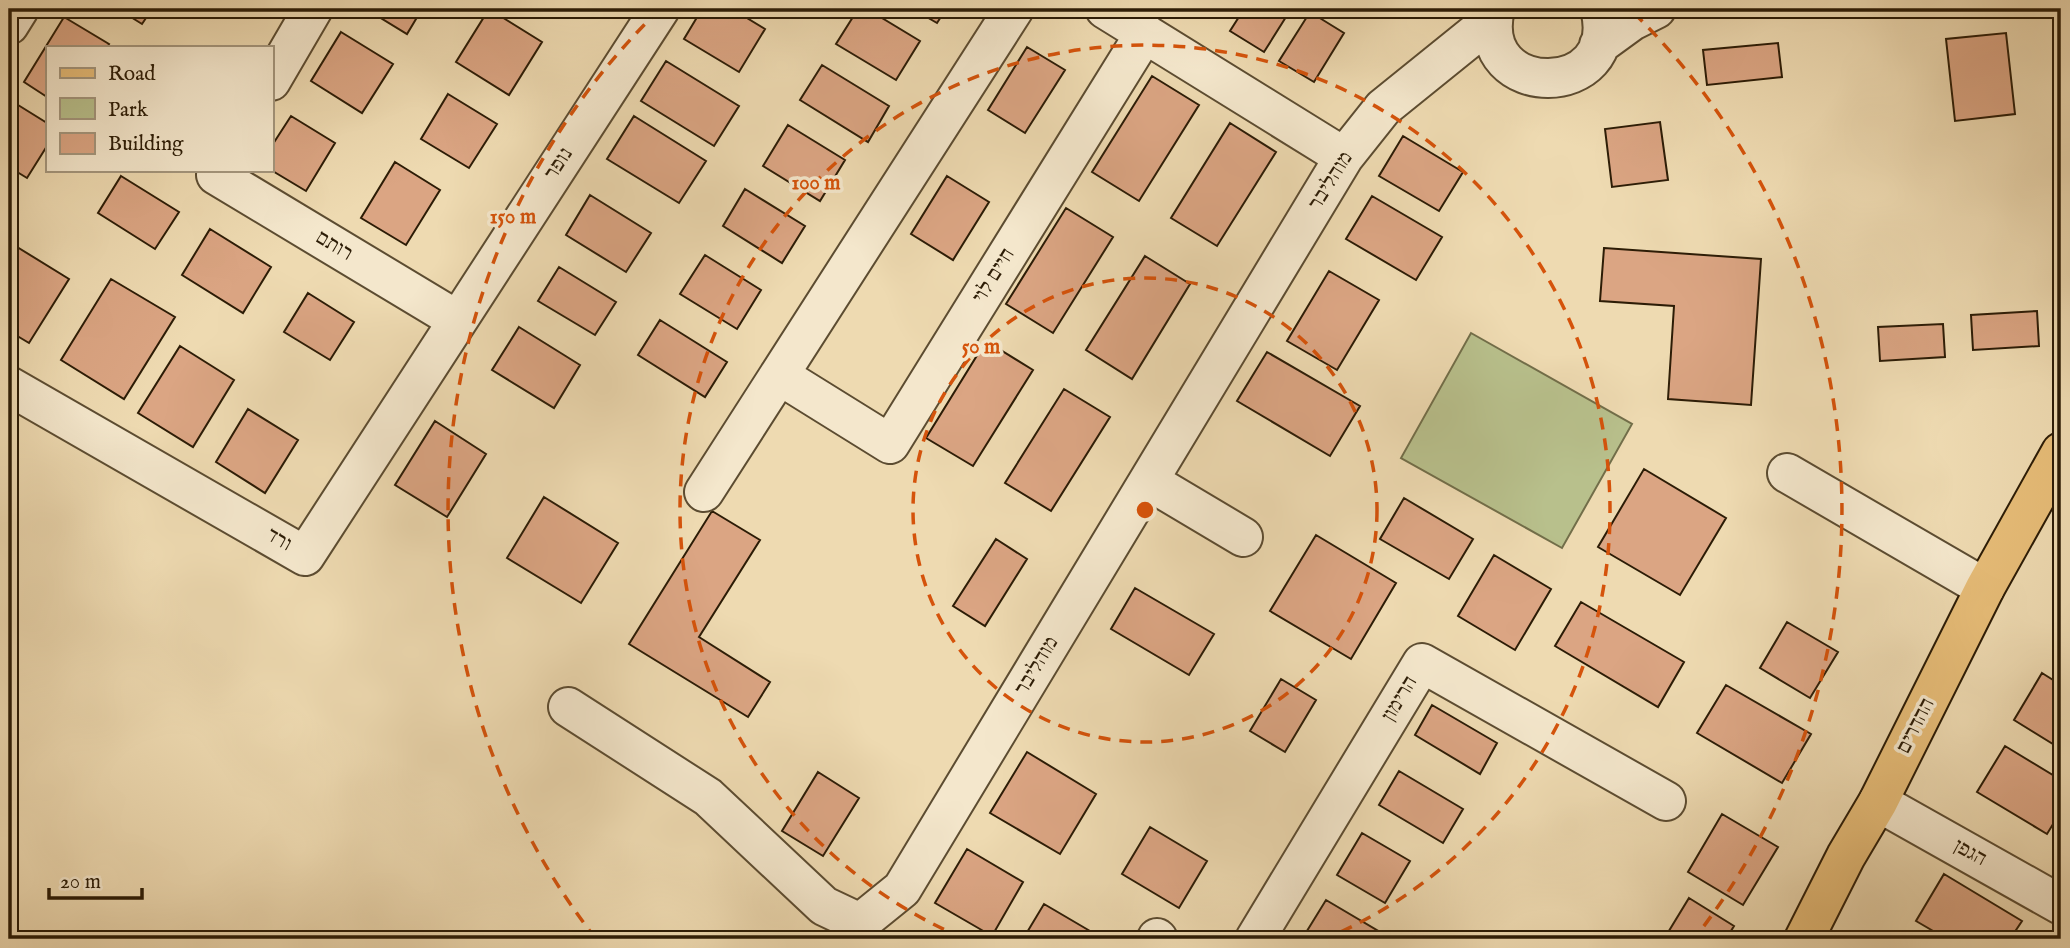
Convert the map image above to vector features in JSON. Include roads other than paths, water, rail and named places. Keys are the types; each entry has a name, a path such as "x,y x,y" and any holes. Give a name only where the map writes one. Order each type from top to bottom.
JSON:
{"main road":[{"name":"ההדרים","path":"1804,939 1846,856 1878,802 1985,588 2061,452"},
{"name":"ההדרים","path":"2028,513 2061,485"}],"street":[{"path":"9,25 19,9"},
{"path":"273,78 313,9"},
{"name":"נופר","path":"457,320 660,9"},
{"path":"704,492 1014,9"},
{"path":"1105,9 1344,157"},
{"name":"מוהליבר","path":"1402,94 1426,82 1468,69 1516,69 1530,77 1564,78 1591,59 1600,27 1632,21 1656,9"},
{"path":"1494,15 1494,39 1502,56 1516,69"},
{"name":"מוהליבר","path":"568,707 708,797 824,906 860,923 902,889 1344,157 1383,108 1494,15"},
{"name":"חיים לוי","path":"779,375 890,444 1144,33"},
{"name":"רותם","path":"218,172 216,175 457,320"},
{"name":"ורד","path":"9,386 305,556 457,320"},
{"path":"1787,473 1985,588"},
{"path":"1149,481 1243,537"},
{"name":"הרימון","path":"1255,939 1422,663 1666,802"},
{"name":"הגפן","path":"1878,802 2061,905"}]}
